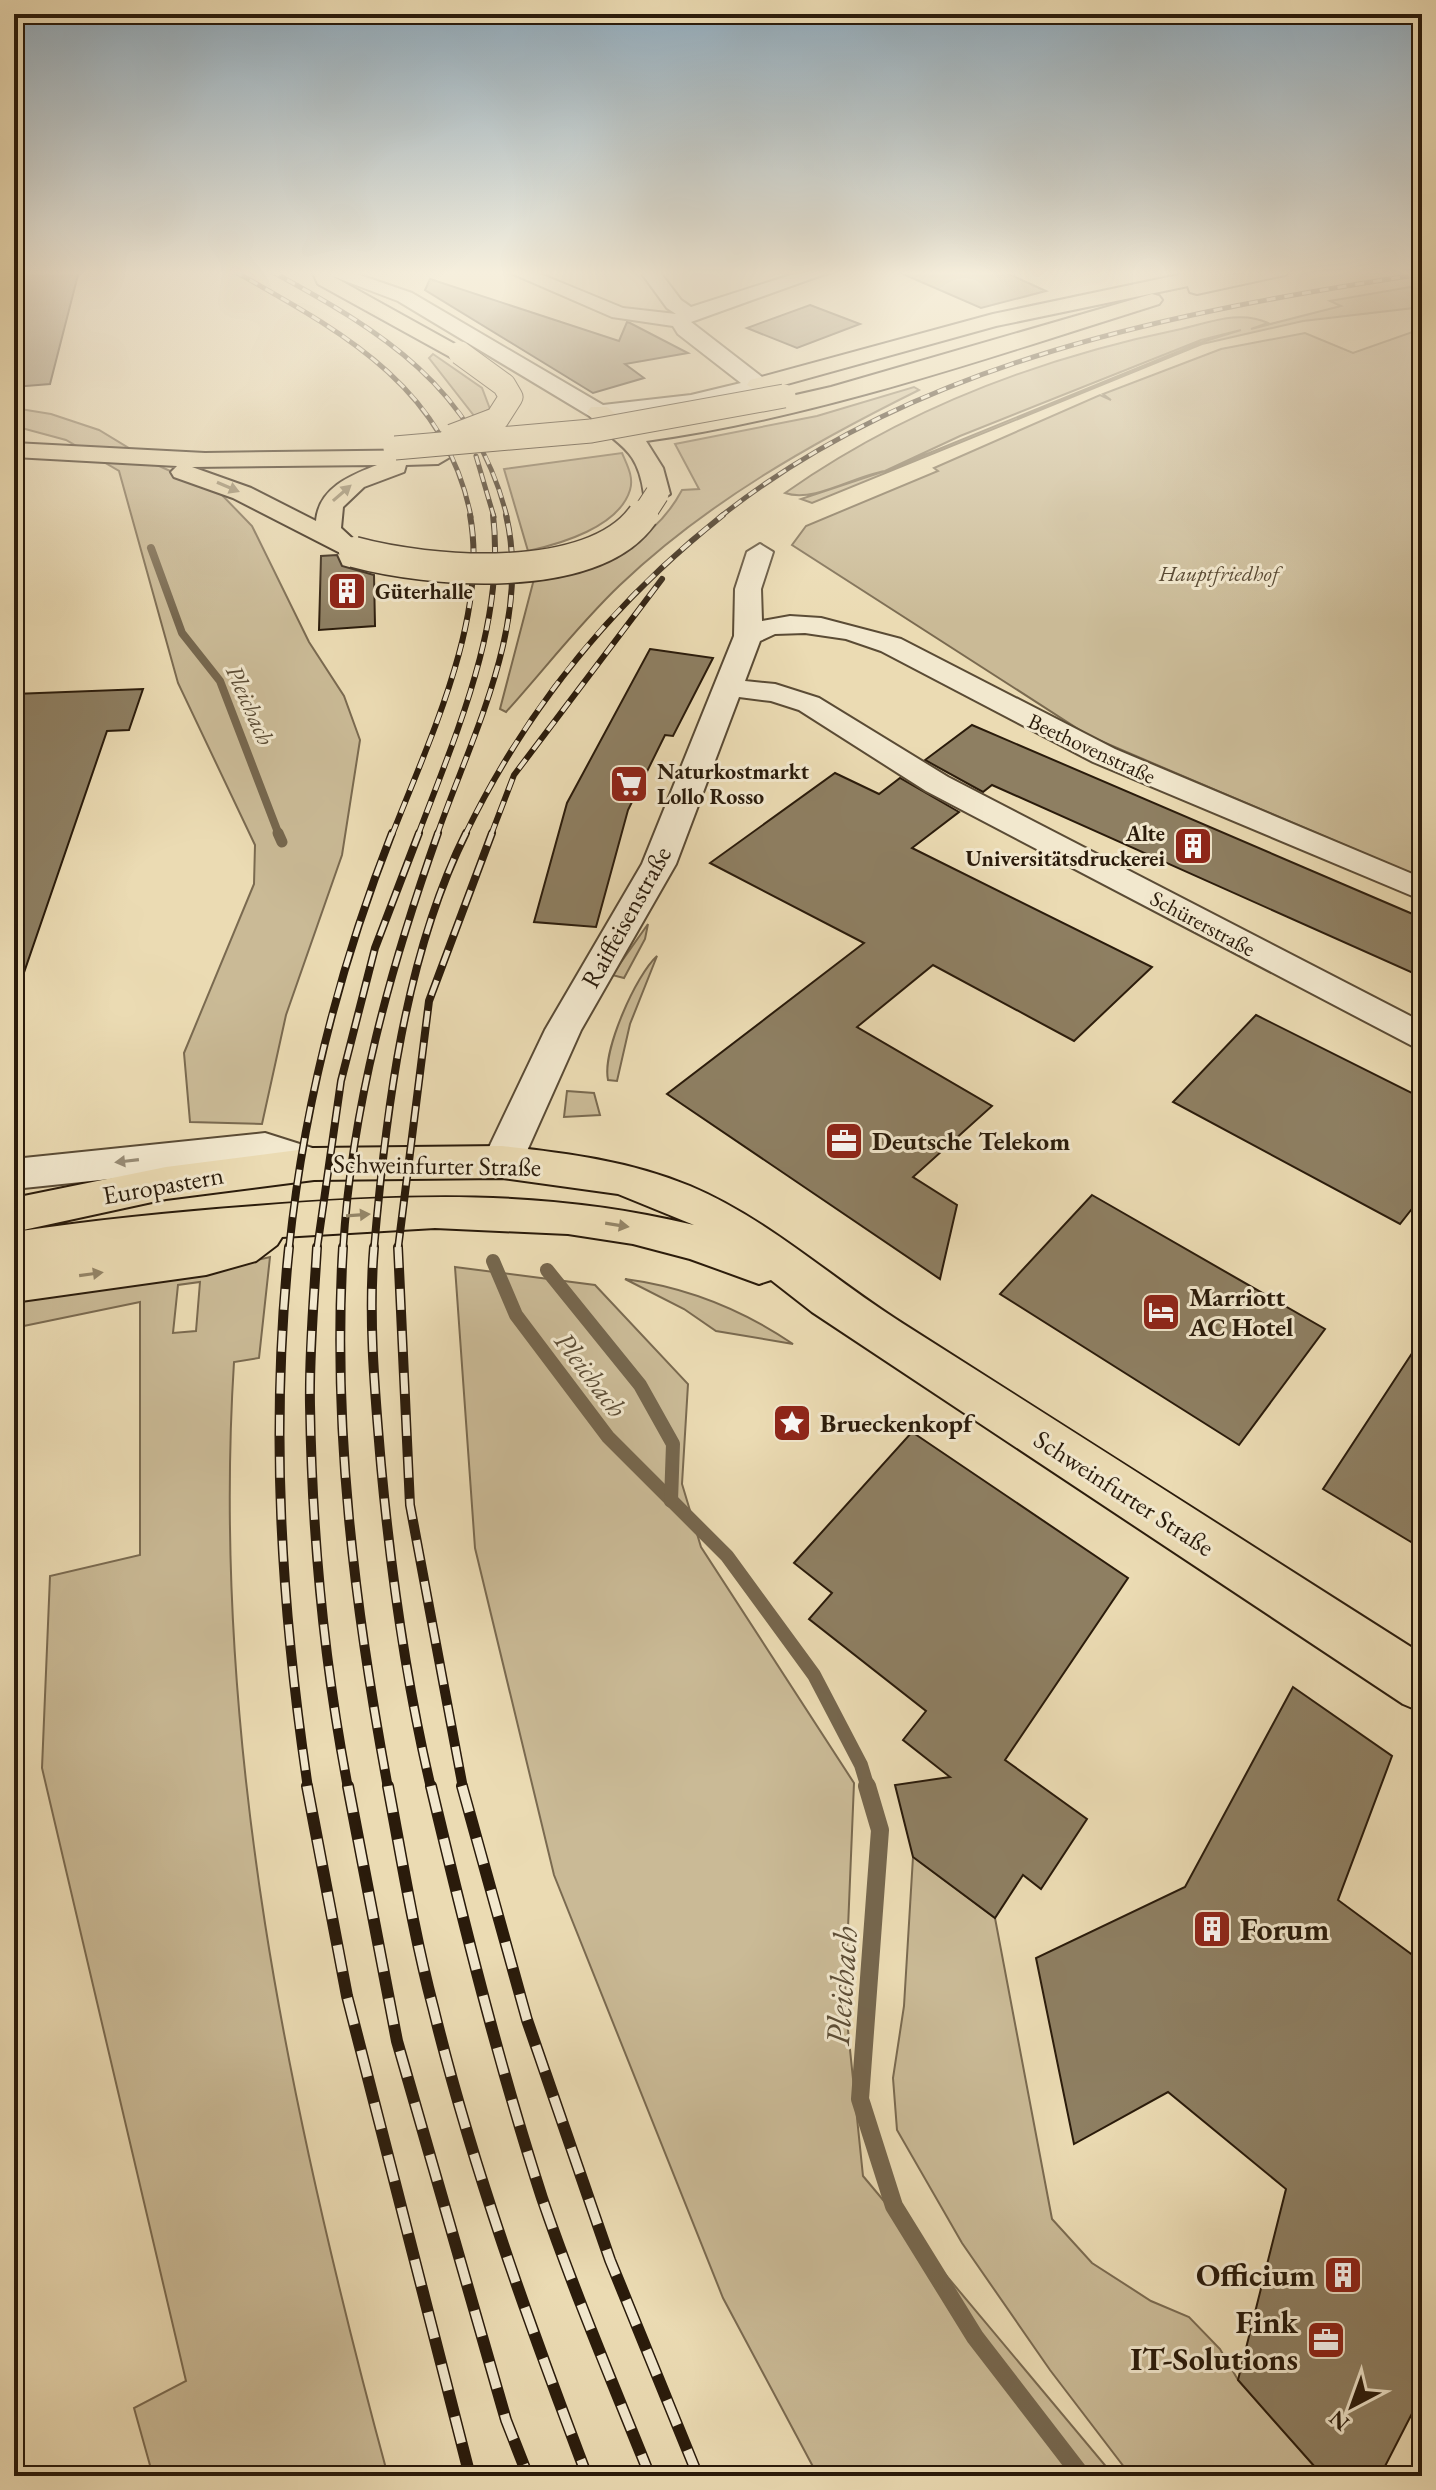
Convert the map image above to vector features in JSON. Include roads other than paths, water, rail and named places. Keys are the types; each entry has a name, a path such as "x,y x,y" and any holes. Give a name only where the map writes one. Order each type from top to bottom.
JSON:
{"main road":[{"path":"395,448 470,432 492,422 510,404 509,391 504,387"},
{"path":"14,439 204,450 395,448 588,432 789,400 848,387"},
{"path":"14,450 126,458 264,461 438,457 618,438 720,421 789,400"},
{"path":"126,458 218,483 354,552 394,564 443,570 495,570 546,562 589,550 623,533 646,514 657,494 651,461 635,441 599,412"},
{"path":"354,552 328,530 326,513 336,497 369,476 438,457"},
{"name":"Schweinfurter Straße","path":"314,1164 502,1162 581,1170 624,1179 727,1222 828,1299 1422,1685"},
{"name":"Europastern","path":"14,1215 166,1183 314,1164"},
{"name":"Schweinfurter Straße","path":"280,1220 383,1214 500,1213 603,1223 701,1244 744,1259 828,1299"},
{"path":"14,1284 206,1258 240,1249 280,1220"},
{"name":"Europastern","path":"14,1249 137,1233 280,1220"}],"street":[{"path":"557,387 599,412 691,402 749,387"},
{"path":"754,632 748,589 760,552"},
{"name":"Beethovenstraße","path":"754,632 830,628 903,651 1056,734 1422,890"},
{"name":"Raiffeisenstraße","path":"502,1162 563,1030 655,874 727,687 754,632"},
{"name":"Schürerstraße","path":"727,687 775,693 809,704 937,784 1422,1038"},
{"name":"Schweinfurter Straße","path":"14,1174 265,1148 314,1164"},
{"name":"Europastern","path":"14,1187 82,1167"}],"waterway":[{"name":"Pleichach","path":"151,548 182,633 220,681 279,835"},
{"name":"Pleichach","path":"278,833 282,842"},
{"name":"Pleichach","path":"493,1261 516,1315 608,1437 671,1500"},
{"name":"Pleichach","path":"547,1270 640,1385 673,1444 671,1500"},
{"name":"Pleichach","path":"671,1500 727,1556 814,1675 861,1765 868,1788"},
{"name":"Pleichach","path":"867,1786 880,1830 860,2099 894,2206 975,2337 1082,2476"}],"railway":[{"path":"403,387 438,432 458,471 471,517"},
{"path":"437,387 472,432 492,472 507,517"},
{"path":"720,517 797,463 879,418 951,387"},
{"path":"476,456 494,517"},
{"path":"392,835 438,719 463,636 471,595 474,554 470,515"},
{"path":"418,835 462,718 485,637 495,555 493,515"},
{"path":"437,835 481,718 505,637 511,596 512,556 506,515"},
{"path":"466,833 516,743 576,660 645,584 723,515"},
{"path":"491,835 514,775 662,579"},
{"path":"289,1249 304,1142 326,1037 356,935 392,833"},
{"path":"317,1249 341,1081 375,948 419,833"},
{"path":"343,1249 364,1090 389,986 438,833"},
{"path":"374,1249 385,1143 401,1036 427,931 466,833"},
{"path":"398,1248 429,1001 492,833"},
{"path":"289,1247 280,1384 281,1518 291,1653 308,1788"},
{"path":"317,1247 310,1385 313,1501 326,1646 348,1788"},
{"path":"343,1247 341,1383 349,1519 356,1586 388,1788"},
{"path":"374,1247 373,1356 385,1506 407,1668 431,1788"},
{"path":"398,1248 410,1505 463,1788"},
{"path":"307,1786 347,1996 470,2476"},
{"path":"348,1786 397,2041 506,2420 528,2476"},
{"path":"388,1786 420,1952 465,2126 523,2303 587,2476"},
{"path":"431,1786 482,1993 542,2198 580,2303 650,2476"},
{"path":"462,1786 527,2020 610,2260 698,2476"}],"place":[{"name":"Güterhalle","path":"347,591"},
{"name":"Naturkostmarkt Lollo Rosso","path":"629,784"},
{"name":"Alte Universitätsdruckerei","path":"1193,846"},
{"name":"Deutsche Telekom","path":"844,1141"},
{"name":"Marriott AC Hotel","path":"1161,1312"},
{"name":"Brueckenkopf","path":"792,1423"},
{"name":"Forum","path":"1212,1929"},
{"name":"Officium","path":"1343,2275"},
{"name":"Fink IT-Solutions","path":"1326,2340"}],"park label":[{"name":"Hauptfriedhof","path":"1219,573"}]}
